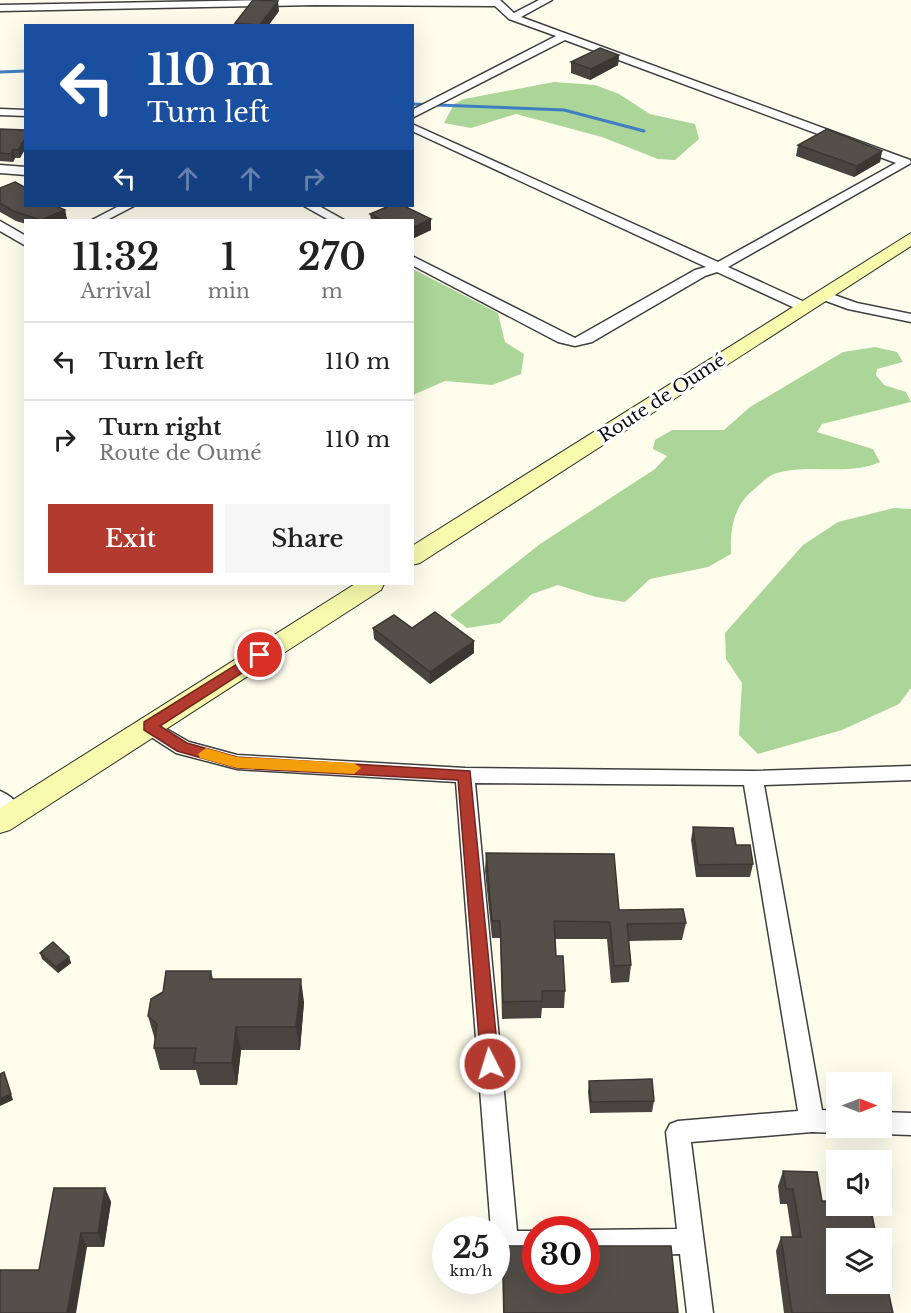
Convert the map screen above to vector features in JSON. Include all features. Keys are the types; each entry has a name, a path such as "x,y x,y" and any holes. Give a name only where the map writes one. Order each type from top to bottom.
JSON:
{"main road":[{"name":"Route de Oumé","path":"414,556 911,238"},
{"path":"5,811 149,726 370,585"}],"street":[{"path":"513,17 547,0"},
{"path":"0,8 495,1 513,17 906,162 719,267 700,273 587,339 574,342 563,339 414,261"},
{"path":"414,114 564,36"},
{"path":"0,112 24,113"},
{"path":"414,128 804,307"},
{"path":"0,176 6,170 24,171"},
{"path":"100,219 126,207"},
{"path":"312,207 336,219"},
{"path":"0,225 24,241"},
{"path":"823,295 853,306 911,318"},
{"path":"149,726 183,748 237,762 465,775 753,778 911,773"},
{"path":"465,775 505,1244 522,1244"},
{"path":"753,778 812,1121"},
{"path":"700,1313 678,1132 826,1122"},
{"path":"892,1123 911,1124"},
{"path":"600,1243 690,1241"}],"green space":[{"path":"554,82 595,85 619,94 650,114 695,124 699,139 675,160 658,159 602,137 516,114 471,128 444,123 454,104 464,99"},
{"path":"414,270 498,313 505,342 524,354 521,374 492,385 445,381 414,395"},
{"path":"875,347 897,352 903,362 877,369 876,375 884,385 906,392 911,402 822,424 817,432 873,449 880,462 854,469 800,469 771,475 741,504 732,528 731,554 708,567 650,579 625,602 596,597 558,585 532,594 500,623 467,628 450,615 540,544 655,469 667,456 653,449 655,440 672,430 724,430 750,407 843,352"},
{"path":"894,508 911,509 911,688 899,704 842,730 758,754 739,735 742,683 726,659 725,633 803,545 838,522"}],"building":[{"path":"253,0 278,1 261,24 235,23"},
{"path":"600,48 619,55 591,69 571,62"},
{"path":"0,129 24,130 24,140 18,150 13,149 11,154 0,153"},
{"path":"827,129 882,151 857,166 798,145"},
{"path":"15,182 24,187 24,207 58,207 65,210 43,219 13,211 0,203 0,188"},
{"path":"387,207 406,207 431,219 414,227 414,219 380,219 370,214"},
{"path":"435,612 474,641 430,672 373,628 394,615 412,628"},
{"path":"693,827 733,828 736,845 750,845 753,864 698,865"},
{"path":"486,853 614,854 619,910 683,909 686,923 627,924 631,965 614,966 610,922 554,921 556,956 563,956 565,991 542,991 542,1001 503,1002 500,921 492,921"},
{"path":"53,942 69,957 56,967 40,953"},
{"path":"166,971 211,971 210,979 301,979 296,1027 236,1027 232,1063 194,1063 196,1048 154,1048 157,1024 148,1016 151,999 163,992"},
{"path":"4,1072 11,1094 0,1099 0,1074"},
{"path":"652,1079 654,1101 591,1102 589,1081"},
{"path":"783,1171 817,1172 822,1201 826,1201 826,1216 872,1216 875,1228 826,1228 826,1294 889,1294 893,1313 792,1313 781,1237 801,1237 793,1189 786,1189"},
{"path":"54,1188 105,1188 98,1233 81,1233 67,1313 0,1313 0,1270 39,1270"},
{"path":"510,1246 522,1246 522,1294 600,1294 600,1246 671,1246 678,1313 504,1313 504,1294 510,1294"}],"waterway":[{"path":"0,72 24,71"},
{"path":"414,104 564,110 644,131"}],"slow traffic":[{"path":"206,754 237,762 354,768"}],"route":[{"path":"260,655 149,726 183,748 237,762 465,775 490,1064"}]}
